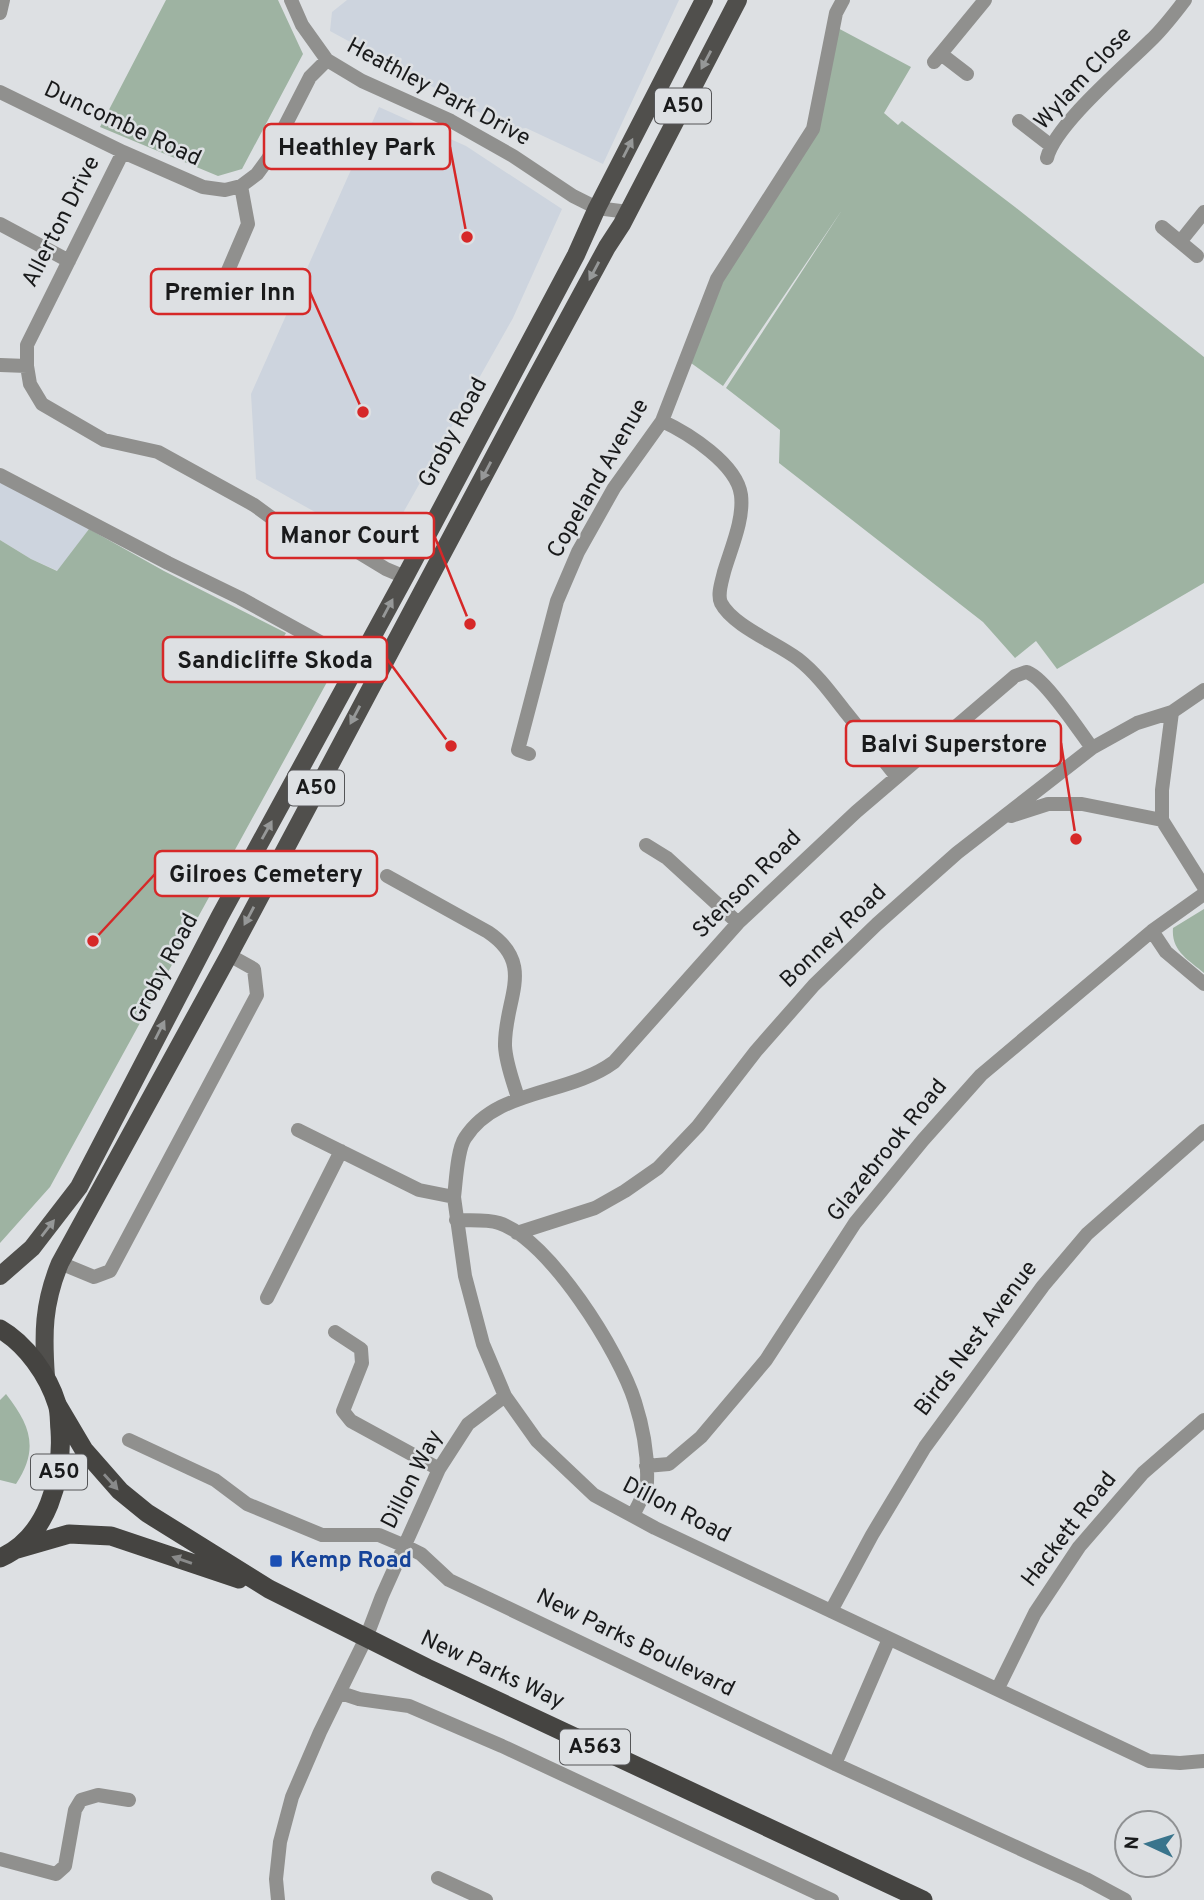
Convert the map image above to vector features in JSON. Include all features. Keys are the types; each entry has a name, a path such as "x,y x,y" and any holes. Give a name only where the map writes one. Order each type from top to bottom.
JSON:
{"highway":[{"name":"A50","path":"0,1329 26,1351 46,1377 58,1406 61,1440 57,1482 50,1503 37,1525 7,1556"},
{"name":"New Parks Way","path":"58,1406 84,1450 120,1491 147,1513 269,1589 366,1639 923,1900"},
{"name":"New Parks Way","path":"7,1556 69,1534 111,1536 269,1589"}],"main road":[{"name":"Groby Road","path":"0,1276 32,1248 79,1187 214,928 576,255 597,208 704,0"},
{"name":"Groby Road","path":"46,1377 44,1322 46,1306 60,1263 628,212 738,0"}],"street":[{"path":"0,13 3,0"},
{"name":"Heathley Park Drive","path":"291,0 302,25 327,60 362,80 451,121 513,156 573,196 597,208 628,212"},
{"name":"Copeland Avenue","path":"528,754 517,750 557,601 578,552 614,488 662,421 715,282 813,128 836,13 843,0"},
{"path":"967,74 937,58 985,0"},
{"name":"Wylam Close","path":"1019,121 1049,151 1101,88 1152,39 1185,0"},
{"path":"215,301 248,225 241,186 257,174 268,159 310,77 327,60"},
{"name":"Duncombe Road","path":"0,92 122,152 203,187 225,190 241,186"},
{"name":"Allerton Drive","path":"122,152 27,345 30,384 41,404 104,440 158,452 254,505 302,540 358,552 386,569 405,576"},
{"path":"1180,242 1204,212"},
{"path":"0,224 69,261"},
{"path":"1161,227 1197,256"},
{"path":"0,365 27,366"},
{"path":"662,421 680,429 715,456 738,482 741,495 740,515 721,582 719,597 722,605 736,619 798,659 818,678 897,777"},
{"path":"0,474 240,598 358,663"},
{"name":"Stenson Road","path":"454,1197 464,1140 484,1117 518,1098 598,1074 614,1062 738,923 897,777 1020,673 1031,673 1035,676 1054,697 1091,748"},
{"name":"Bonney Road","path":"517,1233 595,1208 658,1168 698,1126 756,1051 814,985 957,853 1091,748 1137,723 1172,712 1204,690"},
{"path":"1172,712 1162,820 1204,887"},
{"path":"1002,818 1048,804 1082,804 1162,820"},
{"path":"646,845 667,858 738,923"},
{"path":"387,876 488,932 500,940 510,952 515,963 515,977 505,1044 506,1059 518,1098"},
{"name":"Glazebrook Road","path":"646,1466 669,1464 701,1437 766,1360 855,1223 981,1075 1152,931 1204,894"},
{"path":"1152,931 1166,952 1204,984"},
{"path":"60,1263 94,1277 110,1270 257,995 254,969 229,954"},
{"path":"298,1130 419,1189 454,1197"},
{"name":"Birds Nest Avenue","path":"831,1611 872,1535 925,1447 1043,1286 1087,1234 1204,1131"},
{"path":"267,1298 341,1151"},
{"name":"Dillon Road","path":"454,1197 465,1276 483,1344 505,1396 537,1441 594,1495 889,1639 1149,1761 1204,1761"},
{"path":"456,1220 499,1223 533,1243 568,1284 612,1350 635,1401 645,1450 647,1485 633,1516"},
{"path":"335,1332 361,1349 362,1363 343,1411 351,1421 439,1469"},
{"name":"Dillon Way","path":"366,1639 382,1596 439,1469 468,1424 505,1396"},
{"name":"Hackett Road","path":"998,1688 1035,1613 1079,1547 1143,1473 1204,1420"},
{"name":"New Parks Boulevard","path":"129,1440 215,1480 247,1504 322,1535 379,1535 405,1546 421,1554 449,1580 835,1765 1086,1879 1125,1900"},
{"path":"278,1900 276,1879 280,1842 292,1797 320,1732 366,1639"},
{"path":"835,1765 889,1639"},
{"path":"341,1693 359,1699 408,1706 502,1746 832,1900"},
{"path":"0,1859 55,1874 65,1866 75,1811 81,1800 98,1795 129,1800"},
{"path":"438,1878 486,1900"}],"shaded area":[{"path":"347,0 679,0 603,164 526,128 512,130 330,31 332,12"},
{"path":"379,107 466,146 562,209 513,318 386,543 374,545 256,479 251,394"},
{"path":"0,483 89,529 58,571 31,559 0,540"}],"green space":[{"path":"166,0 278,0 303,54 242,169 218,176 100,127"},
{"path":"834,26 911,67 884,113 898,125 902,121 1015,207 1204,357 1204,583 1057,669 1036,641 1015,658 983,622 779,463 780,430 726,388 842,210 723,386 691,363 709,296 811,132"},
{"path":"89,529 164,571 286,633 278,647 326,665 322,676 332,673 50,1187 0,1243 0,540 57,571"},
{"path":"1204,909 1204,973 1178,949 1173,928"},
{"path":"6,1394 21,1417 29,1438 28,1460 16,1484 0,1480 0,1400"}],"place":[{"name":"Heathley Park","path":"467,237"},
{"name":"Premier Inn","path":"363,412"},
{"name":"Manor Court","path":"470,624"},
{"name":"Sandicliffe Skoda","path":"451,746"},
{"name":"Balvi Superstore","path":"1076,839"},
{"name":"Gilroes Cemetery","path":"93,941"},
{"name":"Kemp Road","path":"276,1561"}]}
